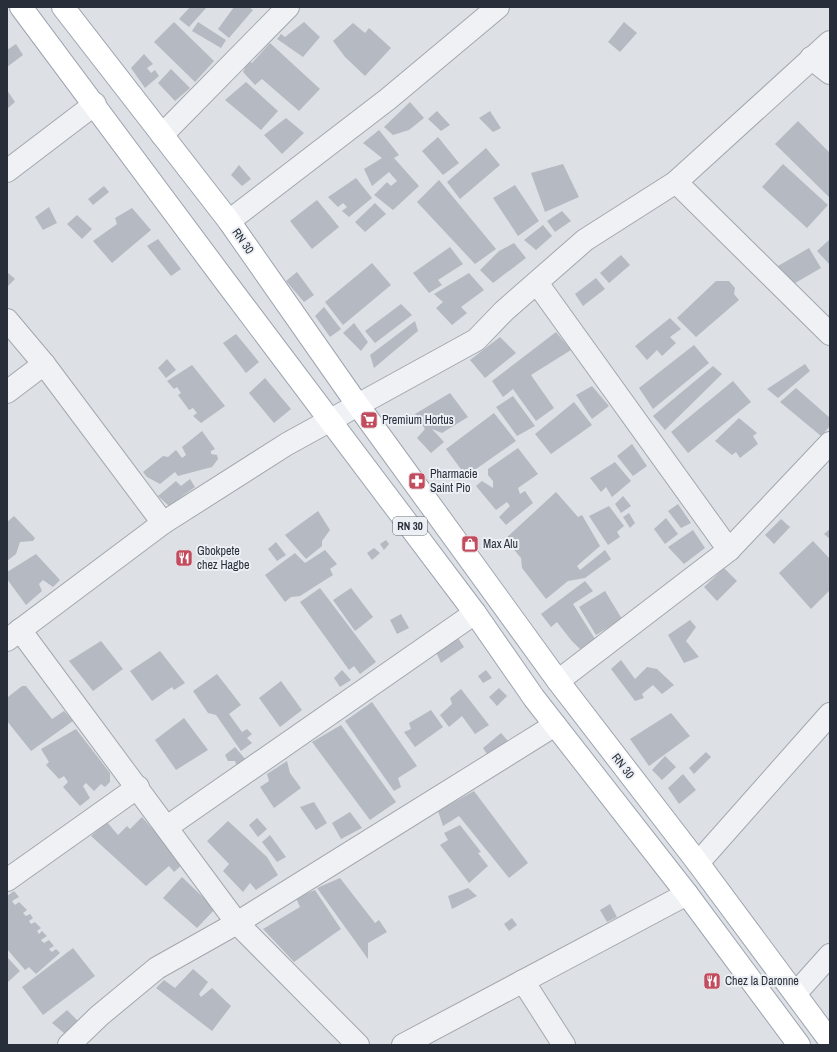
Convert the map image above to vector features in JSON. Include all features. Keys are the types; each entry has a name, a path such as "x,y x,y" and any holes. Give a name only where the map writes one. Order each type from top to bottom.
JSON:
{"main road":[{"name":"RN 30","path":"21,7 95,104 225,282 475,612 555,725 687,894 799,1045"},
{"name":"RN 30","path":"63,7 229,221 358,404 558,681 698,863 796,993 830,1041"}],"street":[{"path":"162,135 288,7"},
{"path":"229,221 388,100 498,7"},
{"path":"358,1045 237,923 138,787 14,635 163,523 287,444 476,340 504,311 585,240 676,182 830,42"},
{"path":"811,58 830,73"},
{"path":"7,171 95,104"},
{"path":"676,182 830,334"},
{"path":"537,283 728,550"},
{"path":"7,320 44,364 163,523"},
{"path":"7,392 44,364"},
{"path":"558,681 728,550 830,443"},
{"path":"167,827 475,612"},
{"path":"698,863 830,714"},
{"path":"69,1045 99,1016 157,968 237,923 555,725"},
{"path":"7,880 138,787"},
{"path":"403,1045 687,894"},
{"path":"796,993 830,955"},
{"path":"523,982 564,1045"}],"building":[{"path":"190,7 207,7 189,27 179,19"},
{"path":"234,7 249,7 253,10 229,38 218,29"},
{"path":"174,22 214,61 195,82 154,42"},
{"path":"198,22 226,40 221,48 192,31"},
{"path":"304,22 320,37 303,57 277,39 281,34 285,37"},
{"path":"624,22 637,33 620,52 608,42"},
{"path":"353,23 365,33 369,28 391,48 365,76 345,57 333,41"},
{"path":"270,43 320,89 299,111 262,79 255,85 243,72 248,61 252,63"},
{"path":"16,44 23,55 7,67 7,50"},
{"path":"144,54 153,64 147,68 151,73 155,70 159,76 145,88 131,68"},
{"path":"171,69 190,88 175,101 158,83"},
{"path":"246,82 278,111 261,130 225,100"},
{"path":"7,90 15,102 7,109"},
{"path":"410,102 424,118 409,130 393,135 384,127"},
{"path":"437,111 450,125 441,131 428,119"},
{"path":"490,111 501,128 493,132 479,118"},
{"path":"286,118 304,133 282,154 264,135"},
{"path":"798,121 830,153 830,198 775,144"},
{"path":"379,130 399,155 394,158 419,186 393,210 374,195 387,182 391,186 397,181 389,172 372,186 364,169 382,158 363,143"},
{"path":"438,137 459,163 443,175 422,151"},
{"path":"486,148 500,165 460,199 447,182"},
{"path":"563,164 579,197 545,212 531,173"},
{"path":"783,164 828,205 807,228 762,187"},
{"path":"239,165 251,179 242,186 231,175"},
{"path":"356,178 372,198 349,217 342,211 347,207 343,203 338,207 328,197"},
{"path":"439,180 496,249 475,264 417,202"},
{"path":"515,185 539,221 518,236 493,198"},
{"path":"104,186 109,192 93,205 88,199"},
{"path":"317,200 339,227 312,249 290,221"},
{"path":"375,203 386,214 365,232 355,222"},
{"path":"49,207 57,223 43,230 35,217"},
{"path":"132,208 151,230 112,263 93,241 117,224 115,218"},
{"path":"562,211 571,221 555,232 547,221"},
{"path":"77,215 92,229 82,239 67,224"},
{"path":"543,225 552,236 536,250 524,240"},
{"path":"158,239 181,269 171,276 147,246"},
{"path":"830,239 830,265 817,251"},
{"path":"514,243 526,258 493,283 480,270 499,251"},
{"path":"450,247 463,264 438,280 442,285 429,293 413,273"},
{"path":"809,248 821,268 790,286 778,266"},
{"path":"621,255 630,265 609,283 600,273"},
{"path":"372,263 391,285 343,325 325,302"},
{"path":"7,272 15,279 7,287"},
{"path":"297,272 314,295 304,302 286,281"},
{"path":"469,273 484,290 461,307 467,313 452,325 436,308 443,302 434,294"},
{"path":"596,278 605,289 583,306 575,294"},
{"path":"716,281 729,281 735,288 734,294 739,300 696,337 677,318"},
{"path":"401,304 412,315 375,343 365,331"},
{"path":"324,307 341,329 330,337 315,316"},
{"path":"670,318 681,329 670,337 676,343 662,356 657,350 647,360 635,346"},
{"path":"415,321 418,331 374,368 370,355"},
{"path":"354,323 368,342 361,351 343,333"},
{"path":"556,332 571,350 531,375 554,408 536,421 513,389 503,397 492,381"},
{"path":"236,334 259,362 246,373 223,343"},
{"path":"500,337 516,353 485,378 470,360"},
{"path":"694,345 709,363 653,409 639,388"},
{"path":"167,359 176,370 166,378 158,368"},
{"path":"805,364 810,371 778,398 767,389"},
{"path":"192,365 225,406 201,423 193,416 197,413 193,408 189,410 178,395 181,393 177,387 174,389 167,381"},
{"path":"713,366 722,374 665,430 653,416"},
{"path":"265,378 291,409 274,423 249,393"},
{"path":"733,381 751,402 688,453 671,432"},
{"path":"592,386 609,406 592,419 576,395"},
{"path":"796,388 830,418 830,426 821,436 780,402"},
{"path":"450,393 468,417 442,433 432,429 444,442 431,453 417,438 425,429 415,414"},
{"path":"513,396 535,426 517,436 496,407"},
{"path":"574,402 592,425 551,454 535,434"},
{"path":"494,413 516,441 466,476 446,449"},
{"path":"739,418 757,433 753,436 758,444 740,458 736,452 732,455 715,441"},
{"path":"202,431 215,449 211,451 211,454 217,455 218,459 212,467 178,476 175,472 160,484 147,477 143,472 163,456 168,457 176,450 182,458 186,455 182,447"},
{"path":"632,444 647,466 633,476 617,456"},
{"path":"518,448 538,474 518,488 520,494 525,491 533,503 506,525 499,517 510,506 507,502 496,510 476,486 482,481 493,488 493,481 488,475 488,469"},
{"path":"615,462 631,481 612,497 606,487 601,492 590,478"},
{"path":"190,479 195,487 169,506 158,496 176,481 181,486"},
{"path":"556,492 578,517 582,515 600,546 577,566 580,570 605,550 611,559 585,578 568,581 546,599 522,568 521,558 505,539"},
{"path":"623,496 631,506 621,513 615,504"},
{"path":"678,504 691,523 681,528 668,511"},
{"path":"609,506 624,526 617,532 620,537 608,545 589,516"},
{"path":"318,511 330,530 322,541 322,546 306,559 285,535"},
{"path":"629,513 635,523 630,528 623,517"},
{"path":"14,516 35,538 33,541 20,542 16,554 7,561 7,522"},
{"path":"666,518 678,534 665,544 654,529"},
{"path":"781,519 790,527 774,544 765,535"},
{"path":"830,529 830,539 824,534"},
{"path":"693,530 705,548 684,564 668,547"},
{"path":"386,540 389,544 384,550 380,544"},
{"path":"813,541 830,559 830,590 811,609 779,573"},
{"path":"276,542 286,555 277,561 268,549"},
{"path":"374,548 380,553 372,560 367,553"},
{"path":"325,550 337,564 330,569 333,575 300,596 291,597 285,602 265,575 295,553 305,563"},
{"path":"36,554 60,580 53,587 43,580 39,584 42,591 26,605 7,579 7,572"},
{"path":"724,568 737,581 717,601 704,587"},
{"path":"585,581 593,591 573,604 595,639 580,649 557,622 551,627 541,614"},
{"path":"320,588 376,662 360,674 354,666 349,670 300,602"},
{"path":"351,588 373,617 355,631 333,600"},
{"path":"605,591 622,619 596,635 579,607"},
{"path":"401,614 409,628 397,634 390,620"},
{"path":"690,620 696,627 686,641 699,657 684,663 668,635"},
{"path":"458,638 464,647 441,663 436,652"},
{"path":"101,641 123,669 93,691 69,661"},
{"path":"160,651 185,683 174,690 172,687 152,701 130,671"},
{"path":"621,660 635,679 647,667 657,669 674,685 662,694 653,685 642,694 644,698 635,701 611,669"},
{"path":"342,670 351,680 340,687 334,678"},
{"path":"486,670 492,678 483,683 478,676"},
{"path":"217,674 241,705 229,714 242,732 247,729 252,734 247,738 252,743 241,751 216,715 208,713 193,691"},
{"path":"281,681 302,710 280,727 259,698"},
{"path":"22,686 26,686 52,719 64,711 73,721 31,751 7,721 7,695 8,697"},
{"path":"499,688 507,696 497,706 489,697"},
{"path":"461,689 489,725 475,734 462,716 449,727 440,715 452,704 450,698"},
{"path":"372,702 417,766 398,778 401,787 394,791 345,721"},
{"path":"431,710 443,727 415,747 404,732 411,729 409,723"},
{"path":"671,713 690,736 649,766 630,739"},
{"path":"184,718 208,750 176,770 155,740"},
{"path":"341,725 396,802 370,820 312,742"},
{"path":"76,729 110,773 110,782 105,787 101,784 94,791 86,783 83,786 90,798 80,806 63,787 68,782 64,776 59,779 46,765 49,762 41,749"},
{"path":"501,733 508,741 489,757 483,748"},
{"path":"235,747 246,760 237,766 235,761 228,761 225,755"},
{"path":"706,752 711,757 694,774 689,768"},
{"path":"665,756 676,767 662,780 652,770"},
{"path":"287,761 290,773 301,788 274,808 260,787 269,781 267,774"},
{"path":"683,774 696,790 679,804 668,788"},
{"path":"474,791 528,863 509,878 459,816 443,826 438,811"},
{"path":"314,802 327,823 316,830 300,807"},
{"path":"350,812 362,828 341,839 332,823"},
{"path":"142,817 183,864 174,872 169,866 146,886 91,836 107,822 118,835 127,826 130,829"},
{"path":"257,818 267,829 258,837 249,825"},
{"path":"228,821 267,857 278,875 256,890 250,883 243,892 223,871 229,864 207,841"},
{"path":"460,825 481,852 478,853 488,866 469,883 440,845 448,840 444,833"},
{"path":"270,835 286,857 277,862 262,842"},
{"path":"182,877 215,909 197,928 163,898"},
{"path":"340,878 375,923 379,920 387,932 368,943 368,959 317,888"},
{"path":"468,888 477,896 452,909 448,896"},
{"path":"315,890 341,929 294,962 263,929 300,907 296,898"},
{"path":"14,891 19,897 12,901 15,905 19,902 27,910 23,913 26,916 30,914 33,918 29,921 31,924 35,922 41,928 37,931 39,934 42,931 47,936 41,940 44,943 49,940 54,946 49,949 52,952 56,949 60,953 36,974 29,967 25,970 7,949 7,896"},
{"path":"610,904 617,917 607,922 600,910"},
{"path":"512,918 517,925 509,931 504,924"},
{"path":"73,948 95,976 43,1015 22,987"},
{"path":"7,957 20,971 7,983"},
{"path":"193,969 208,982 199,994 201,997 212,988 231,1006 212,1031 156,988 164,980 175,988"},
{"path":"67,1010 78,1021 65,1034 52,1023"}],"place":[{"name":"Premium Hortus","path":"369,420"},
{"name":"Pharmacie Saint Pio","path":"417,481"},
{"name":"Max Alu","path":"470,544"},
{"name":"Gbokpete chez Hagbe","path":"184,558"},
{"name":"Chez la Daronne","path":"712,981"}]}
